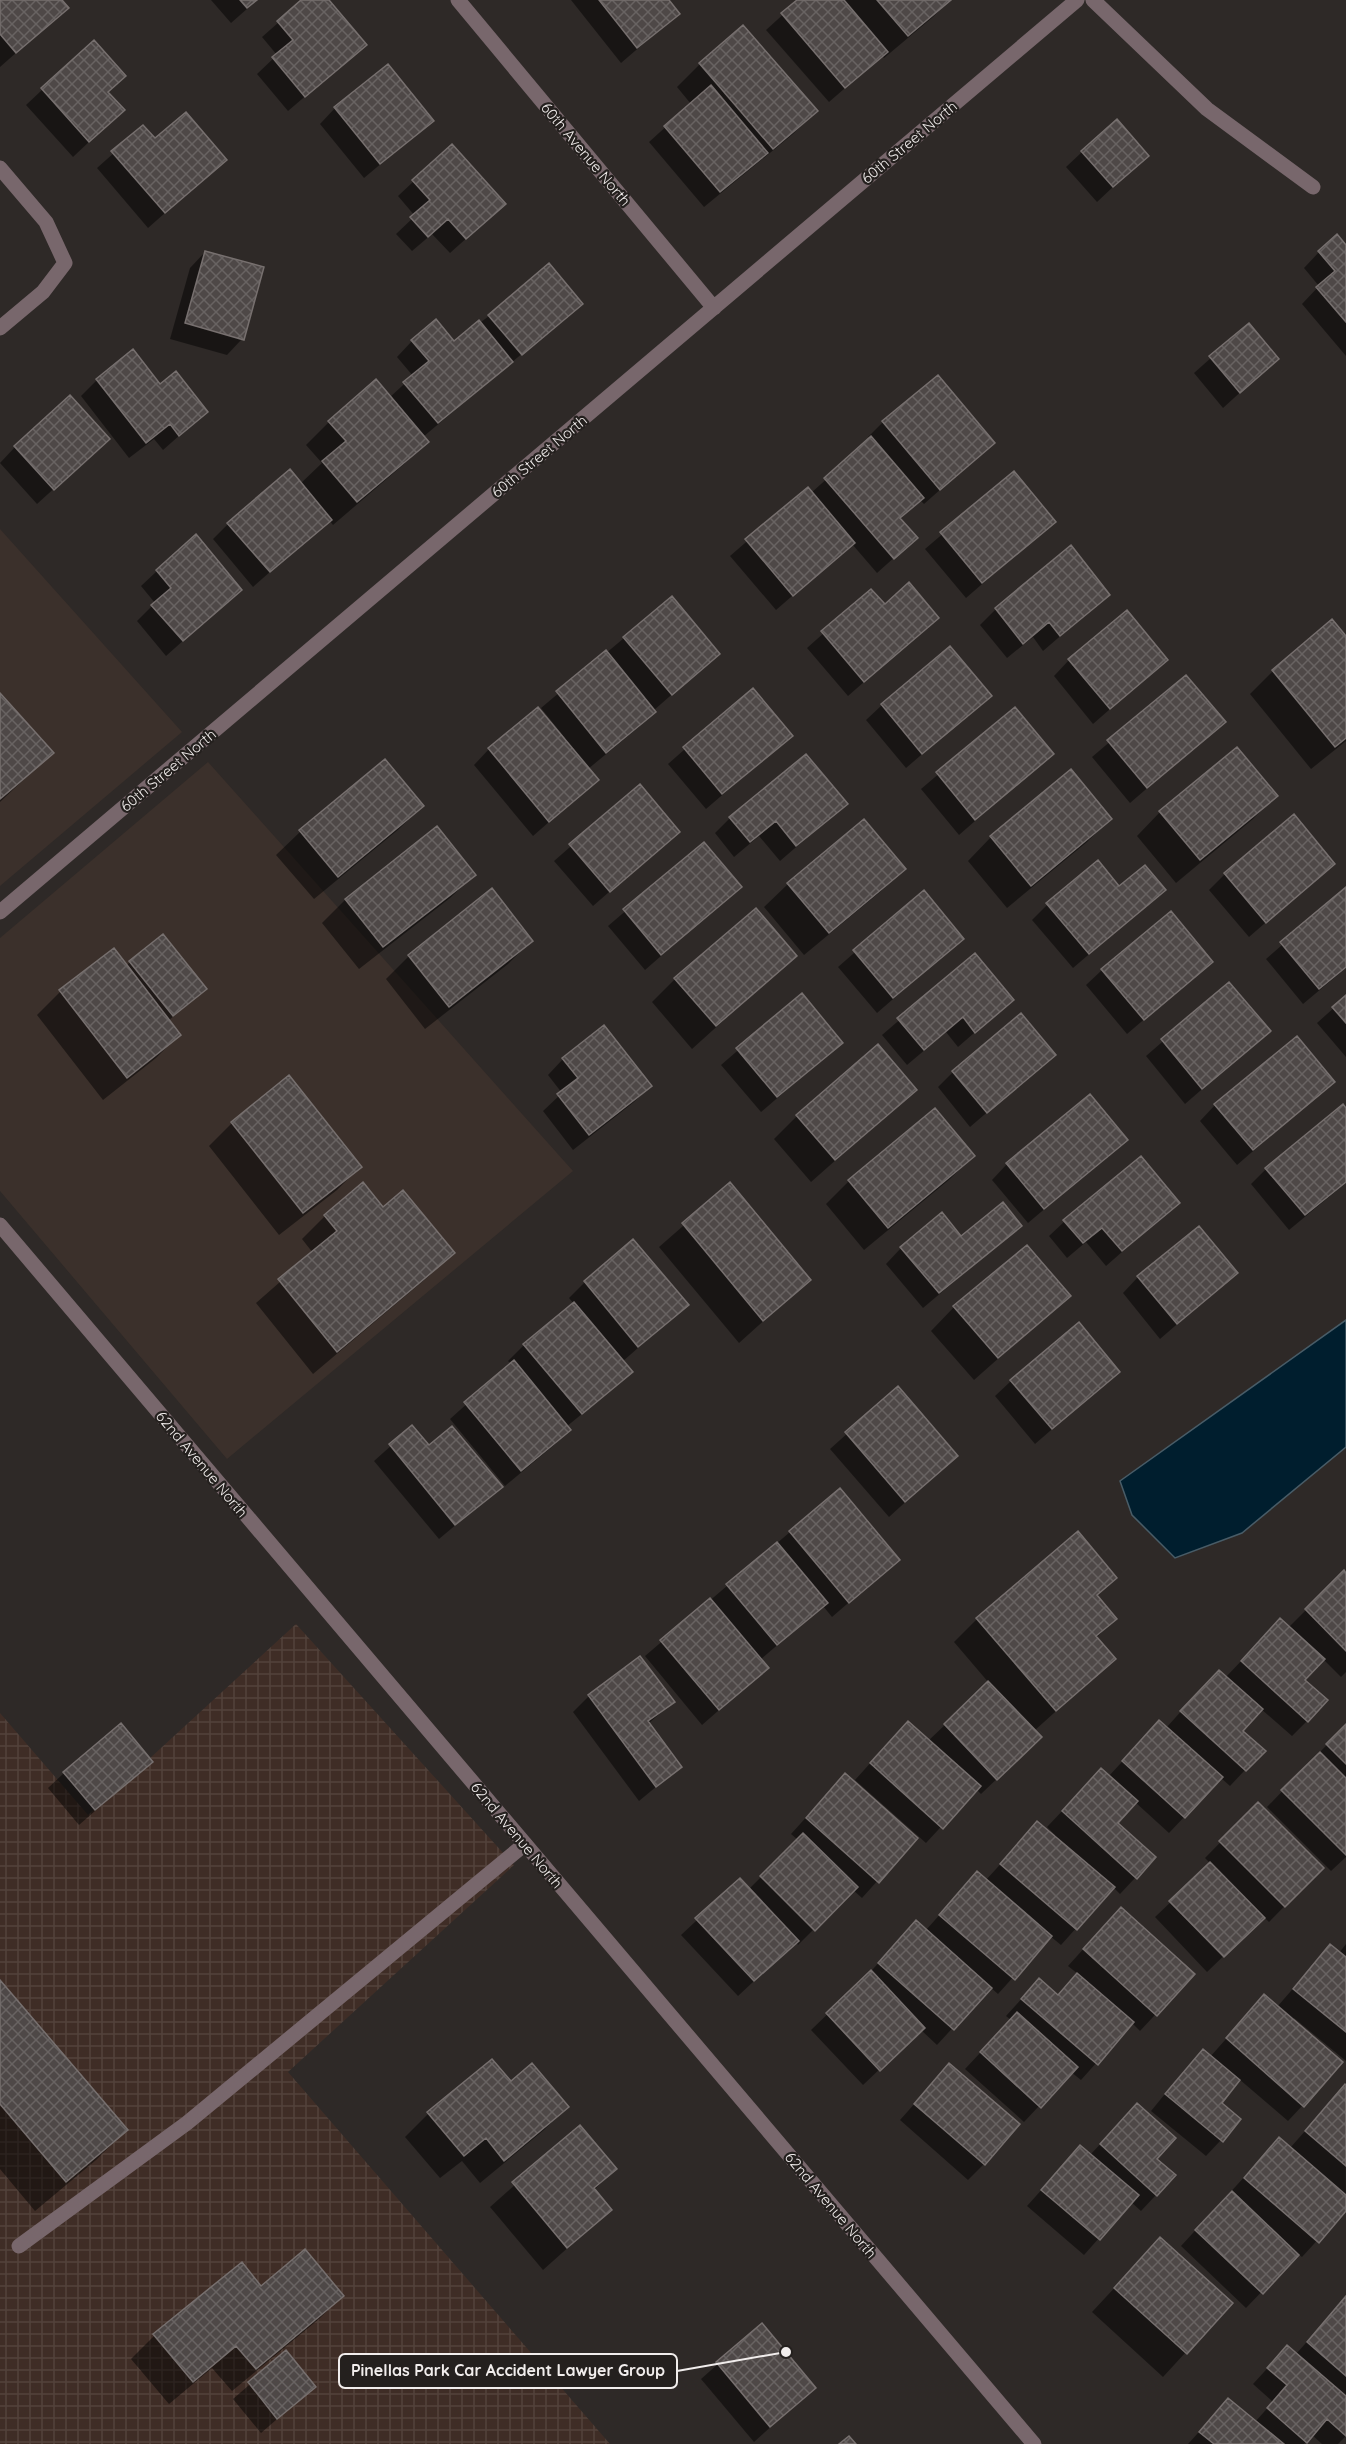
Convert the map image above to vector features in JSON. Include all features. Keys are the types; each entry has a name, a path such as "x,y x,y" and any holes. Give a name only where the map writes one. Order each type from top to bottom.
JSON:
{"street":[{"name":"60th Avenue North","path":"458,0 714,308"},
{"name":"60th Street North","path":"0,912 1077,0"},
{"path":"1094,0 1207,109 1313,187"},
{"path":"0,168 46,222 65,263 43,292 0,328"},
{"name":"62nd Avenue North","path":"0,1225 1034,2444"},
{"path":"19,2246 187,2123 525,1844"}],"shaded area":[{"path":"0,529 182,732 0,886"},
{"path":"208,762 573,1171 227,1459 0,1191 0,938"},
{"path":"296,1624 514,1865 288,2072 610,2444 0,2444 0,1713 88,1815"}],"water":[{"path":"1346,1320 1346,1447 1242,1533 1175,1558 1132,1515 1120,1481"}],"building":[{"path":"0,0 62,0 69,8 16,53 0,34"},
{"path":"240,0 257,0 247,8"},
{"path":"301,0 329,0 367,45 305,97 272,57 293,40 277,21"},
{"path":"599,0 669,0 680,14 637,48"},
{"path":"797,0 844,0 888,52 845,88 781,13"},
{"path":"877,0 951,0 908,36"},
{"path":"743,25 818,111 773,149 699,63"},
{"path":"94,40 126,76 108,92 125,110 89,142 41,88"},
{"path":"388,64 434,121 380,164 334,107"},
{"path":"711,85 768,153 720,192 664,126"},
{"path":"186,112 227,160 165,213 111,151 143,125 155,138"},
{"path":"1117,119 1149,156 1113,187 1081,151"},
{"path":"452,144 506,204 466,239 448,219 428,237 410,217 430,200 412,180"},
{"path":"1337,234 1346,245 1346,322 1316,287 1335,271 1318,251"},
{"path":"205,251 264,267 244,340 185,323"},
{"path":"549,263 583,304 522,355 488,315"},
{"path":"436,319 454,341 479,320 513,362 438,423 403,382 429,361 411,340"},
{"path":"1249,323 1279,359 1240,393 1209,356"},
{"path":"133,349 160,384 176,371 208,412 179,436 170,424 146,443 96,379"},
{"path":"938,375 995,443 940,490 882,421"},
{"path":"376,379 429,442 357,502 322,461 346,441 328,421"},
{"path":"70,395 110,439 54,490 14,446"},
{"path":"871,436 924,498 900,518 918,538 894,559 824,478"},
{"path":"290,469 332,520 270,572 227,523"},
{"path":"1014,471 1056,522 982,583 940,532"},
{"path":"808,487 855,543 793,596 745,539"},
{"path":"196,534 242,590 183,641 151,605 171,588 156,570"},
{"path":"1071,545 1110,595 1060,636 1049,622 1023,644 995,608"},
{"path":"909,582 939,618 864,682 821,631 871,589 885,604"},
{"path":"672,596 720,654 672,695 623,637"},
{"path":"1127,610 1168,660 1110,709 1068,659"},
{"path":"1332,619 1346,636 1346,738 1335,747 1272,670"},
{"path":"950,646 992,696 922,754 881,704"},
{"path":"606,650 656,712 606,753 556,691"},
{"path":"1186,675 1226,722 1147,788 1107,740"},
{"path":"753,688 793,736 722,794 683,747"},
{"path":"0,693 54,753 0,799"},
{"path":"538,707 599,780 549,822 488,748"},
{"path":"1015,707 1054,754 975,820 936,772"},
{"path":"1237,747 1278,796 1200,860 1159,811"},
{"path":"806,754 848,804 796,846 776,821 750,842 729,817"},
{"path":"385,759 424,806 338,877 299,830"},
{"path":"1071,769 1112,819 1031,886 990,836"},
{"path":"640,784 680,832 610,892 569,844"},
{"path":"1294,814 1335,864 1266,923 1224,873"},
{"path":"864,819 906,869 829,933 787,883"},
{"path":"437,826 476,875 383,947 345,899"},
{"path":"704,842 742,887 661,955 623,909"},
{"path":"1098,860 1119,886 1145,865 1166,890 1089,954 1046,903"},
{"path":"1346,887 1346,967 1319,989 1280,942"},
{"path":"492,888 533,941 449,1007 408,955"},
{"path":"924,890 964,939 893,998 853,950"},
{"path":"756,908 797,956 716,1026 674,978"},
{"path":"1171,911 1213,962 1144,1020 1101,969"},
{"path":"163,934 207,989 173,1016 129,961"},
{"path":"114,948 181,1035 127,1078 59,990"},
{"path":"975,953 1014,1000 975,1033 963,1017 924,1050 897,1018"},
{"path":"1229,982 1271,1031 1202,1089 1161,1039"},
{"path":"802,993 843,1043 777,1097 736,1048"},
{"path":"1346,995 1346,1023 1332,1007"},
{"path":"1021,1013 1056,1055 987,1113 952,1071"},
{"path":"604,1025 652,1086 589,1135 557,1094 578,1078 562,1058"},
{"path":"1297,1036 1335,1082 1253,1150 1214,1104"},
{"path":"878,1044 917,1090 835,1160 796,1115"},
{"path":"289,1075 362,1167 303,1213 231,1122"},
{"path":"1090,1094 1128,1140 1044,1209 1006,1163"},
{"path":"1343,1104 1346,1108 1346,1182 1305,1215 1265,1168"},
{"path":"935,1108 975,1156 888,1228 848,1180"},
{"path":"1141,1156 1180,1203 1122,1251 1102,1228 1083,1243 1063,1220"},
{"path":"363,1182 383,1207 403,1190 455,1253 337,1352 278,1279 337,1231 324,1215"},
{"path":"730,1182 811,1280 763,1321 682,1223"},
{"path":"1003,1202 1022,1226 939,1293 900,1247 942,1212 961,1236"},
{"path":"1199,1226 1238,1273 1177,1324 1137,1276"},
{"path":"633,1239 689,1305 638,1347 584,1281"},
{"path":"1027,1245 1071,1296 998,1358 953,1306"},
{"path":"574,1302 633,1372 582,1414 523,1344"},
{"path":"1079,1322 1120,1372 1052,1429 1010,1380"},
{"path":"514,1360 571,1430 521,1471 464,1402"},
{"path":"898,1386 958,1456 905,1502 845,1432"},
{"path":"412,1425 429,1445 452,1426 503,1487 455,1525 389,1444"},
{"path":"840,1488 900,1560 849,1603 789,1531"},
{"path":"1078,1531 1117,1578 1097,1595 1117,1619 1096,1636 1116,1659 1056,1711 976,1618"},
{"path":"777,1542 828,1603 777,1645 726,1584"},
{"path":"1344,1570 1346,1573 1346,1651 1305,1609"},
{"path":"710,1598 769,1668 719,1710 660,1640"},
{"path":"1280,1618 1325,1659 1305,1680 1328,1700 1308,1722 1241,1661"},
{"path":"640,1656 675,1702 648,1721 682,1767 656,1787 588,1695"},
{"path":"1219,1670 1263,1709 1243,1731 1266,1751 1246,1771 1180,1711"},
{"path":"988,1681 1042,1737 997,1780 944,1724"},
{"path":"1159,1720 1223,1777 1185,1818 1122,1761"},
{"path":"908,1721 981,1786 943,1829 870,1763"},
{"path":"121,1723 153,1762 95,1810 63,1772"},
{"path":"1346,1724 1346,1764 1326,1744"},
{"path":"1320,1752 1346,1778 1346,1855 1281,1790"},
{"path":"1101,1768 1138,1801 1118,1823 1156,1857 1137,1879 1062,1811"},
{"path":"845,1773 918,1838 879,1883 806,1818"},
{"path":"1258,1802 1324,1868 1285,1907 1219,1841"},
{"path":"1037,1821 1115,1887 1077,1930 1000,1864"},
{"path":"803,1833 858,1887 815,1931 760,1876"},
{"path":"1210,1862 1265,1918 1224,1957 1169,1901"},
{"path":"977,1871 1052,1936 1015,1980 939,1915"},
{"path":"740,1878 799,1941 754,1981 695,1918"},
{"path":"1121,1907 1195,1974 1157,2016 1083,1949"},
{"path":"916,1920 992,1988 954,2030 878,1963"},
{"path":"1330,1944 1346,1957 1346,2032 1293,1989"},
{"path":"871,1970 925,2028 880,2071 826,2013"},
{"path":"1077,1973 1134,2022 1098,2065 1021,1999 1039,1978 1058,1995"},
{"path":"0,1980 128,2130 66,2182 0,2104"},
{"path":"1264,1994 1343,2062 1304,2107 1226,2038"},
{"path":"1017,2012 1078,2067 1041,2108 980,2052"},
{"path":"1203,2049 1240,2080 1222,2103 1241,2119 1223,2142 1165,2094"},
{"path":"492,2059 511,2081 532,2063 569,2107 504,2161 486,2138 464,2156 427,2112"},
{"path":"949,2063 1020,2124 985,2165 914,2104"},
{"path":"1346,2085 1346,2166 1305,2131"},
{"path":"1137,2103 1176,2138 1157,2159 1176,2175 1157,2196 1100,2144"},
{"path":"580,2125 617,2169 594,2188 612,2210 567,2248 512,2182"},
{"path":"1279,2137 1346,2195 1346,2211 1319,2243 1244,2178"},
{"path":"1080,2145 1139,2195 1100,2240 1041,2190"},
{"path":"1232,2191 1299,2255 1263,2294 1195,2230"},
{"path":"1160,2237 1233,2303 1187,2354 1114,2288"},
{"path":"305,2249 344,2296 256,2369 236,2346 193,2382 153,2334 242,2262 261,2286"},
{"path":"1346,2296 1346,2376 1307,2342"},
{"path":"762,2323 816,2388 770,2427 716,2362"},
{"path":"1287,2345 1346,2396 1346,2436 1327,2419 1307,2443 1267,2408 1287,2385 1267,2368"},
{"path":"286,2350 316,2387 277,2419 248,2382"},
{"path":"1228,2398 1284,2444 1214,2444 1199,2432"},
{"path":"849,2436 856,2444 839,2444"}],"place":[{"name":"Pinellas Park Car Accident Lawyer Group","path":"786,2352"}]}
